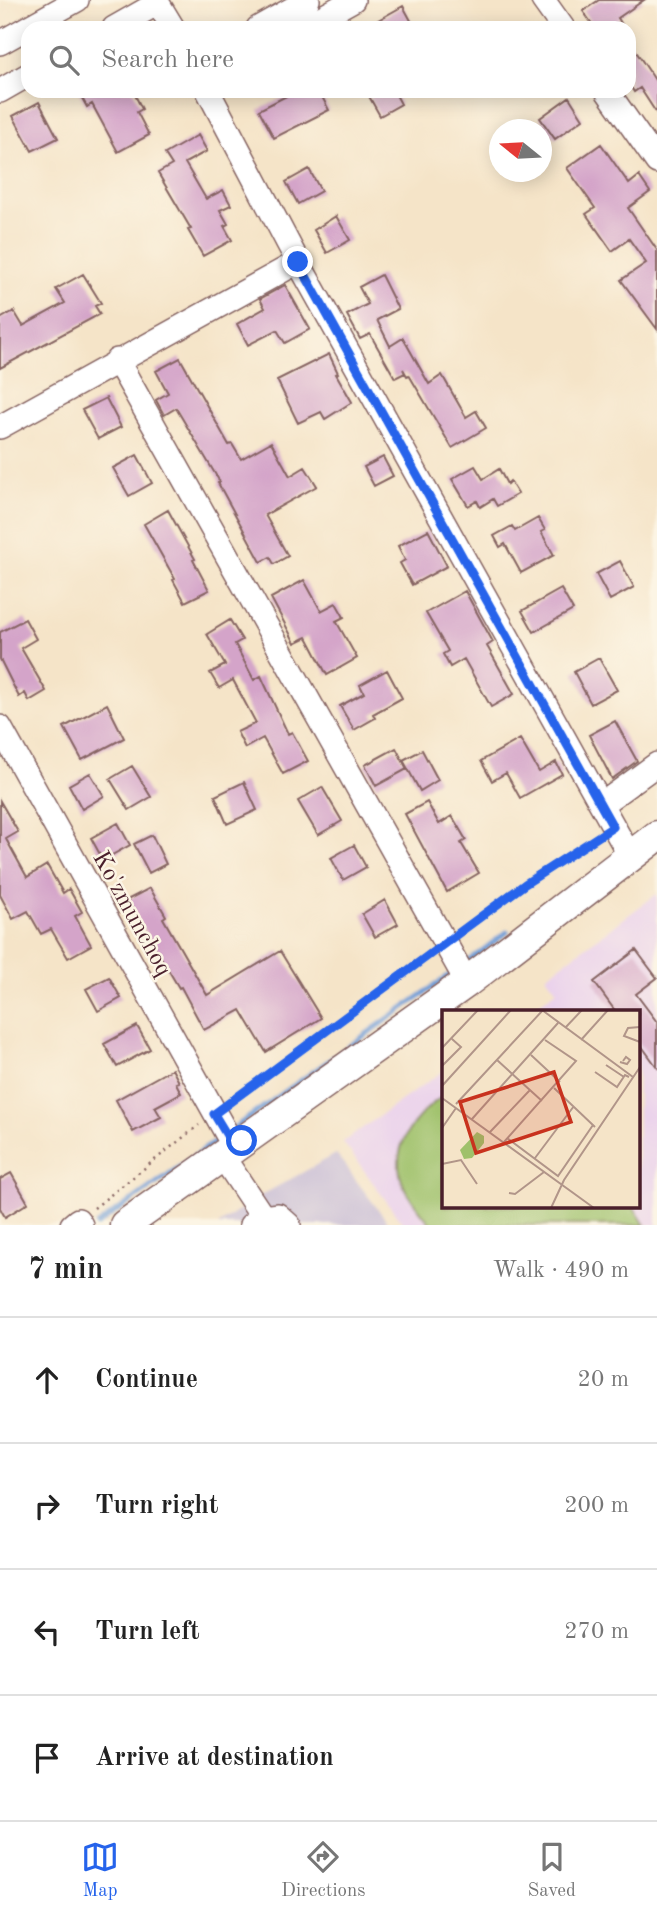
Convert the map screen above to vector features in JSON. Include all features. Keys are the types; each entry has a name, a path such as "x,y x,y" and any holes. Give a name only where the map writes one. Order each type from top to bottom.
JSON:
{"main road":[{"path":"145,1224 226,1139 456,962 629,844 657,836"},
{"path":"448,1010 629,844"},
{"path":"226,1139 442,1015"}],"street":[{"path":"39,21 76,0"},
{"path":"270,21 308,0"},
{"path":"316,21 353,0"},
{"path":"543,0 558,21"},
{"path":"126,21 157,2 169,21"},
{"path":"0,43 21,31"},
{"path":"0,91 21,79"},
{"path":"212,98 298,262 602,804 629,844"},
{"path":"612,98 657,162"},
{"path":"0,427 298,262"},
{"path":"117,360 456,962"},
{"name":"Ko'zmunchoq","path":"0,727 226,1139 257,1221"},
{"path":"602,804 657,764"},
{"path":"257,1221 278,1215 289,1225"}],"path":[{"path":"77,1223 226,1139 456,962 525,884 629,844"}],"shaded area":[{"path":"657,894 657,1225 404,1225 343,1142 442,1072 442,1208 640,1208 640,1010 528,1010 557,991 546,976"},
{"path":"336,1154 390,1225 218,1225 262,1195"}],"green space":[{"path":"442,1097 442,1208 634,1208 645,1225 431,1225 405,1189 399,1157 407,1134 432,1104"}],"building":[{"path":"599,0 644,0 618,18 620,21 590,21 583,11"},
{"path":"403,6 411,21 376,21"},
{"path":"636,52 657,83 657,114 640,88 636,91"},
{"path":"82,98 136,98 142,109 137,112 149,135 118,152 92,104 87,107"},
{"path":"282,98 323,98 329,110 274,138 259,110"},
{"path":"370,98 398,98 401,104 380,116"},
{"path":"570,98 583,119 555,139 552,135 552,119 541,119"},
{"path":"39,102 58,138 32,151 13,116"},
{"path":"198,135 207,151 185,163 206,199 223,190 231,205 220,210 228,224 224,226 232,240 203,256 188,230 191,229 158,173 172,165 165,154"},
{"path":"601,144 629,184 639,176 650,192 628,208 657,250 657,329 621,280 646,263 629,239 612,251 586,214 595,208 567,168"},
{"path":"309,169 321,191 298,204 286,182"},
{"path":"336,216 350,240 327,253 314,230"},
{"path":"83,274 101,303 95,306 100,314 0,368 0,319 14,311 23,326 65,303 56,289"},
{"path":"381,275 398,309 377,320 390,346 403,338 429,384 442,375 466,417 476,411 486,428 452,448 409,375 407,376 403,369 405,373 395,378 370,334 360,339 347,315 368,304 359,287"},
{"path":"285,285 310,329 285,343 277,330 248,345 237,324 265,308 260,299"},
{"path":"329,354 338,373 336,374 352,402 325,419 321,412 298,423 277,380"},
{"path":"180,358 229,445 232,444 241,459 271,442 290,476 305,467 317,486 265,515 288,556 274,564 270,557 261,562 218,483 220,482 176,408 164,415 156,400 168,393 156,371"},
{"path":"106,398 121,427 98,439 82,410"},
{"path":"137,455 152,483 129,496 113,468"},
{"path":"383,457 393,476 374,486 364,467"},
{"path":"475,466 483,479 499,469 507,484 510,481 518,494 497,506 493,499 480,507 477,501 468,506 452,479"},
{"path":"168,510 209,590 185,602 144,524"},
{"path":"538,518 545,530 541,532 554,555 521,573 505,544 500,547 494,536 512,526 515,531"},
{"path":"428,530 447,566 412,585 400,563 405,560 398,546"},
{"path":"620,561 634,587 610,600 596,574"},
{"path":"304,580 321,611 336,603 344,617 336,621 357,658 327,675 307,637 295,643 271,598"},
{"path":"561,589 573,610 534,632 522,611"},
{"path":"465,591 493,642 487,646 514,694 491,707 464,659 450,667 443,654 448,651 426,613"},
{"path":"25,619 36,639 21,648 46,691 29,701 25,693 19,697 0,659 0,632"},
{"path":"230,620 242,640 235,644 254,680 261,676 288,734 292,732 308,761 283,774 263,738 245,748 237,732 256,723 233,680 219,688 210,673 225,665 207,634"},
{"path":"599,658 617,690 591,704 574,672"},
{"path":"387,670 402,698 373,714 375,718 354,730 340,706 364,693 360,685"},
{"path":"107,704 124,738 82,760 64,727"},
{"path":"615,721 637,761 612,779 589,735"},
{"path":"520,739 539,772 556,762 562,774 520,798 506,773 492,781 481,761"},
{"path":"396,748 407,769 376,786 365,765"},
{"path":"422,750 438,780 420,791 403,760"},
{"path":"132,766 151,797 129,810 110,779"},
{"path":"90,773 104,796 82,809 69,785"},
{"path":"244,782 257,810 227,824 215,796"},
{"path":"322,787 342,821 318,835 298,801"},
{"path":"0,801 18,832 6,839 27,877 47,865 63,893 69,889 82,912 75,916 91,945 68,958 51,929 41,934 28,911 13,919 0,895"},
{"path":"427,802 439,824 452,816 466,840 461,843 479,873 447,892 405,814"},
{"path":"118,823 130,845 103,860 91,838"},
{"path":"152,835 166,864 149,873 134,844"},
{"path":"354,845 366,867 343,880 331,858"},
{"path":"150,888 166,916 163,918 207,995 280,951 321,1018 266,1052 241,1010 204,1030 181,987 179,988 127,900"},
{"path":"385,900 398,924 375,937 362,914"},
{"path":"636,950 657,978 636,994 657,1022 657,1067 640,1044 640,1010 615,1010 594,982"},
{"path":"109,977 121,998 98,1011 86,989"},
{"path":"137,1026 150,1049 117,1067 104,1044"},
{"path":"172,1069 181,1093 155,1107 161,1117 133,1132 116,1100"},
{"path":"11,1173 28,1203 5,1217 0,1208 0,1179"}],"waterway":[{"path":"465,964 507,932"},
{"path":"231,1130 454,972"},
{"path":"97,1225 223,1136"}],"route":[{"path":"242,1141 234,1147 214,1114 525,884 613,827 298,262"}]}
